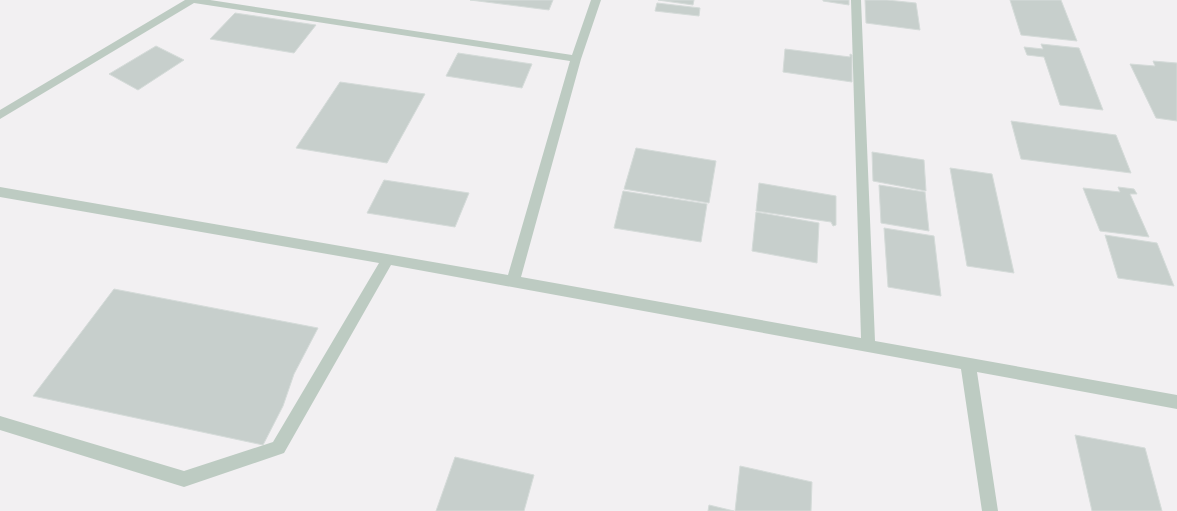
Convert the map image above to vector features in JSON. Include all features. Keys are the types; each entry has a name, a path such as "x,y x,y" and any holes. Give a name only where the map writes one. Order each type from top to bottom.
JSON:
{"lane":[{"path":"0,115 192,0 576,59"},
{"path":"513,281 576,59 596,0"},
{"path":"856,0 868,346"},
{"path":"0,192 513,281 1177,402"},
{"path":"0,423 184,479 278,448 388,259"},
{"path":"968,364 990,511"}],"building":[{"path":"470,0 553,0 549,10"},
{"path":"658,0 694,0 693,5"},
{"path":"849,0 849,5 823,1"},
{"path":"865,0 887,0 916,3 920,30 866,23"},
{"path":"1010,0 1061,0 1077,41 1021,35"},
{"path":"657,3 700,8 699,16 655,11"},
{"path":"235,13 316,25 294,53 210,39"},
{"path":"1041,44 1079,48 1103,110 1060,105 1044,57 1027,55 1024,47 1043,49"},
{"path":"156,46 184,60 138,90 109,74"},
{"path":"785,49 850,57 850,54 852,55 852,82 783,72"},
{"path":"458,53 532,64 522,88 446,76"},
{"path":"1153,61 1177,63 1177,121 1156,118 1130,64 1155,66"},
{"path":"340,82 425,94 387,163 296,148"},
{"path":"1011,121 1116,135 1131,173 1021,159"},
{"path":"636,148 716,161 709,203 624,189"},
{"path":"872,152 924,160 926,191 873,181"},
{"path":"950,168 992,174 1014,273 967,266"},
{"path":"384,180 469,193 455,227 367,213"},
{"path":"759,183 836,196 836,225 833,226 831,222 756,211"},
{"path":"879,185 925,192 929,231 881,223"},
{"path":"1118,187 1134,189 1137,194 1130,194 1149,237 1100,231 1083,188 1120,192"},
{"path":"623,191 707,204 701,242 614,228"},
{"path":"756,212 819,223 817,263 752,251"},
{"path":"884,228 934,236 941,296 888,287"},
{"path":"1105,235 1157,243 1174,286 1118,278"},
{"path":"114,289 318,328 294,374 283,406 263,445 33,396"},
{"path":"1075,435 1145,448 1162,511 1092,511"},
{"path":"455,457 534,475 524,511 436,511"},
{"path":"740,466 812,482 811,511 735,511"},
{"path":"709,505 734,511 708,511"}]}
